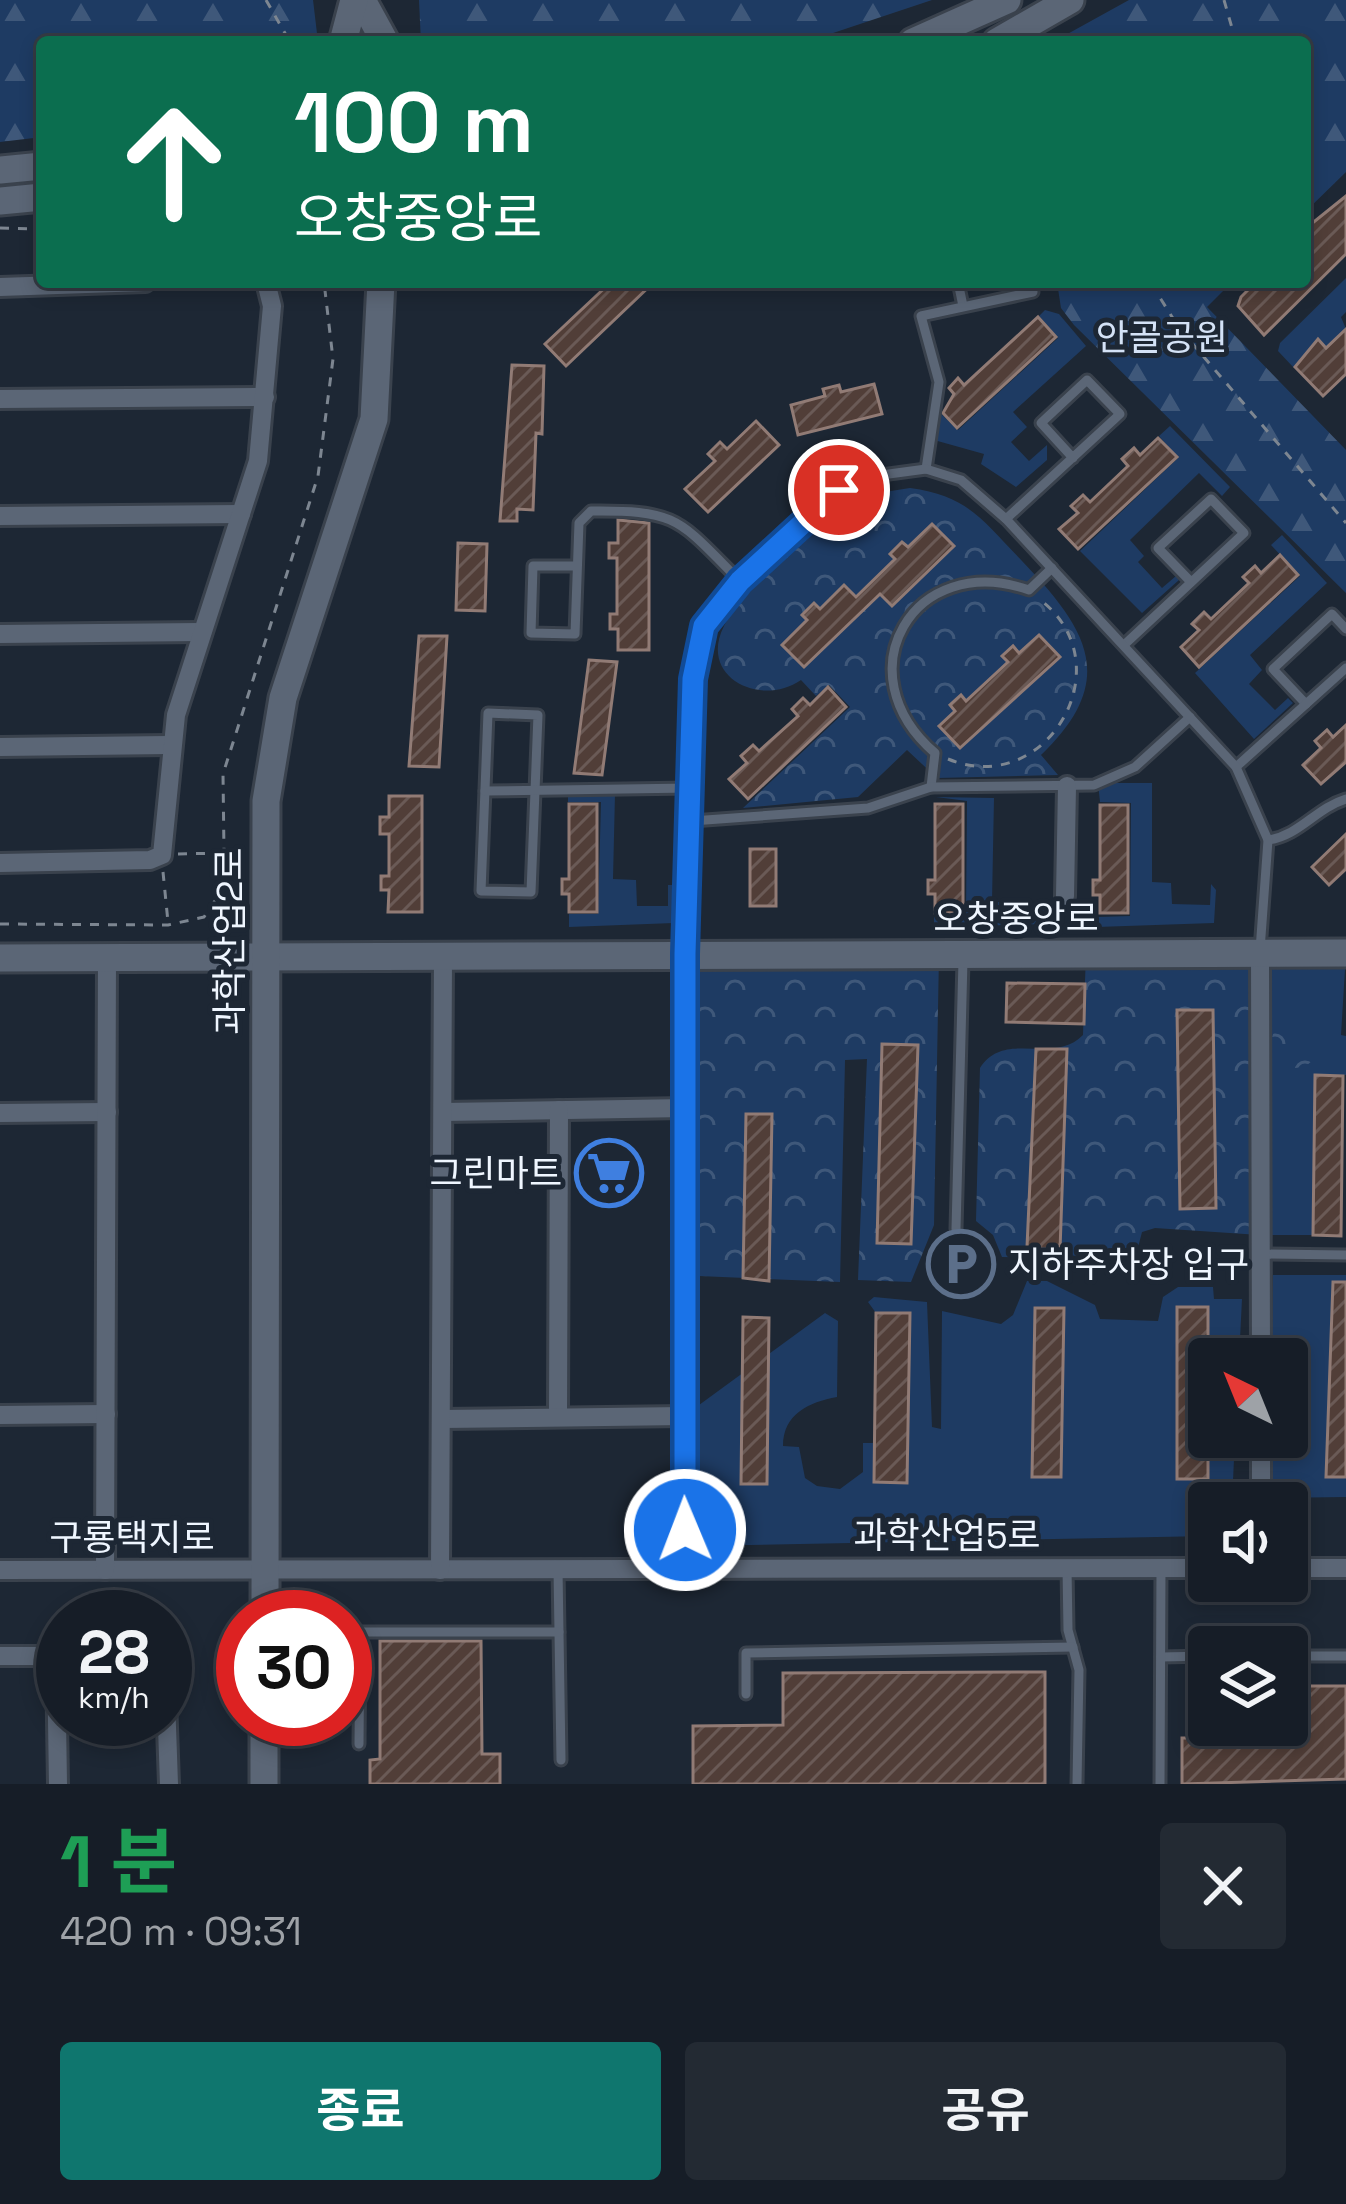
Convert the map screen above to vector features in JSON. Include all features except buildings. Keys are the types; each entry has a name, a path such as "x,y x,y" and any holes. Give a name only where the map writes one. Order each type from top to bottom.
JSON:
{"street":[{"path":"345,36 358,0"},
{"path":"358,0 360,36"},
{"path":"358,0 381,36"},
{"path":"926,36 1006,0"},
{"path":"1007,36 1070,0"},
{"path":"0,170 36,167"},
{"path":"0,201 36,198"},
{"path":"0,286 36,285"},
{"path":"0,862 150,860 162,855 169,746 200,632 258,461 272,306 268,288"},
{"name":"과학산업2로","path":"265,1590 264,956 271,745 374,418 381,288"},
{"path":"0,399 265,397"},
{"path":"0,516 241,514"},
{"path":"0,634 200,632"},
{"path":"0,747 169,746"},
{"path":"1065,896 1067,786"},
{"name":"오창중앙로","path":"0,958 1346,953"},
{"path":"685,954 686,1568"},
{"path":"1260,954 1261,1338"},
{"path":"105,1570 107,957"},
{"path":"440,1570 443,958"},
{"path":"442,1112 685,1108"},
{"path":"558,1417 559,1110"},
{"path":"0,1113 107,1112"},
{"path":"0,1414 106,1414"},
{"path":"442,1418 684,1416"},
{"name":"과학산업5로","path":"265,1570 1188,1568"},
{"path":"1308,1568 1346,1568"},
{"name":"구룡택지로","path":"0,1570 265,1570"},
{"path":"0,1656 36,1656"},
{"path":"58,1784 59,1746"},
{"path":"168,1746 169,1784"},
{"path":"264,1746 264,1784"}],"lane":[{"path":"959,288 963,305"},
{"path":"926,470 939,382 921,316 1033,292 1032,288"},
{"path":"1006,519 1120,414 1087,380 1041,422 1072,458"},
{"path":"685,954 693,679 704,626 740,581 839,490 874,476 926,470 961,480 1006,519 1237,767 1268,839 1260,954"},
{"path":"1124,645 1244,533 1211,499 1158,548 1191,582"},
{"path":"575,566 533,566 531,633 575,634 579,523 591,511 655,511 681,522 740,581"},
{"path":"931,787 935,753 913,735 898,710 891,682 893,654 903,627 921,604 959,584 1001,581 1029,590 1052,568"},
{"path":"1306,704 1274,669 1332,614 1346,629"},
{"path":"1237,767 1346,668"},
{"path":"488,713 538,715 532,892 482,890 485,791 488,713"},
{"path":"692,821 868,808 931,787 1094,785 1135,767 1190,717"},
{"path":"485,791 690,788"},
{"path":"1268,839 1284,838 1322,806 1346,799"},
{"path":"956,1229 963,954"},
{"path":"1260,1254 1346,1255"},
{"path":"1066,1568 1079,1670 1077,1784"},
{"path":"1160,1784 1161,1568"},
{"path":"558,1569 561,1760"},
{"path":"372,1632 559,1632"},
{"path":"746,1694 746,1653 1073,1647"},
{"path":"1161,1657 1188,1656"},
{"path":"1308,1656 1346,1656"}],"path":[{"path":"266,0 287,36"},
{"path":"1224,0 1233,36"},
{"path":"0,228 36,229"},
{"path":"0,924 168,925 204,917 219,895 224,853 223,774 318,476 334,359 325,288"},
{"path":"1158,288 1179,328 1346,523"},
{"path":"935,753 962,765 992,767 1022,760 1047,743 1066,720 1076,692 1078,662 1069,633 1052,608 1029,590"},
{"path":"168,925 162,855 224,853"}],"green space":[{"path":"0,0 313,0 317,36 36,36 36,138 0,142"},
{"path":"419,0 932,0 824,36 421,36"},
{"path":"1129,0 1346,0 1346,172 1311,206 1311,36 1064,36"},
{"path":"1346,278 1346,312 1341,317 1346,329 1326,348 1317,340 1294,368 1278,351 1280,343"},
{"name":"안골공원","path":"1058,288 1226,288 1207,307 1346,450 1346,593 1074,325 1061,308"},
{"path":"1045,310 1059,314 1086,346 1013,412 1027,427 1011,442 1029,461 1047,445 1047,460 1016,487 981,464 984,454 934,440 938,411 958,430 1058,338 1039,316"},
{"path":"1170,426 1230,487 1222,496 1199,473 1130,540 1144,556 1138,562 1162,588 1176,576 1179,580 1142,613 1080,551 1178,458 1159,436"},
{"path":"910,488 961,504 996,534 1064,609 1086,655 1087,678 1066,728 1041,755 1058,775 937,778 907,750 858,797 743,808 850,707 829,685 816,696 801,680 768,691 737,683 719,660 724,626 779,563 846,506 866,495","holes":["1039,635 1059,658 961,748 940,726 955,711 951,705 961,696 966,701 1008,662 1003,656 1013,647 1019,653"]},
{"path":"1282,535 1327,583 1250,655 1262,670 1249,684 1275,710 1288,698 1293,703 1254,739 1195,673 1300,576 1271,545"},
{"path":"1098,783 1152,783 1152,882 1171,883 1172,904 1210,905 1211,884 1216,890 1214,923 1097,927 1097,917 1130,916 1131,803 1100,802"},
{"path":"568,794 615,794 613,879 636,880 637,906 668,906 668,885 676,885 674,923 569,927 569,914 598,914 601,802 568,802"},
{"path":"936,797 994,798 992,902 1006,902 1006,915 1039,915 1040,900 1046,900 1044,924 934,927 934,915 966,914 967,801"},
{"path":"1346,953 1341,1035 1346,1036 1346,1075 1315,1075 1313,1235 1260,1235 1260,954"},
{"path":"685,954 939,954 934,1225 911,1282 858,1280 867,1059 845,1060 840,1282 699,1276"},
{"path":"1260,954 1260,1235 1155,1228 1142,1232 1135,1259 1002,1257 993,1235 976,1221 980,1068 1002,1051 1058,1048 1083,1035 1086,955"},
{"path":"1295,1020 1312,1027 1319,1044 1312,1061 1295,1068 1278,1061 1271,1044 1278,1027"},
{"path":"1273,1275 1346,1275 1346,1282 1333,1283 1331,1308 1338,1322 1331,1323 1329,1373 1335,1374 1326,1476 1346,1477 1346,1497 1308,1498 1308,1482 1272,1482 1272,1458 1308,1458 1308,1338 1272,1338"},
{"path":"1027,1281 1047,1281 1095,1305 1100,1319 1158,1321 1163,1297 1178,1287 1213,1287 1214,1299 1242,1299 1240,1338 1188,1338 1188,1458 1234,1458 1233,1482 1188,1482 1188,1536 694,1546 684,1416 825,1313 838,1321 837,1397 800,1411 788,1426 783,1446 799,1447 805,1478 817,1486 840,1489 863,1472 863,1443 874,1443 876,1313 868,1302 874,1297 927,1302 932,1427 941,1429 942,1311 1001,1324 1013,1315"}],"place":[{"name":"그린마트","path":"609,1173"},
{"name":"지하주차장 입구","path":"961,1264"}],"route":[{"path":"685,1530 685,954 693,679 704,626 740,581 839,490"}]}
